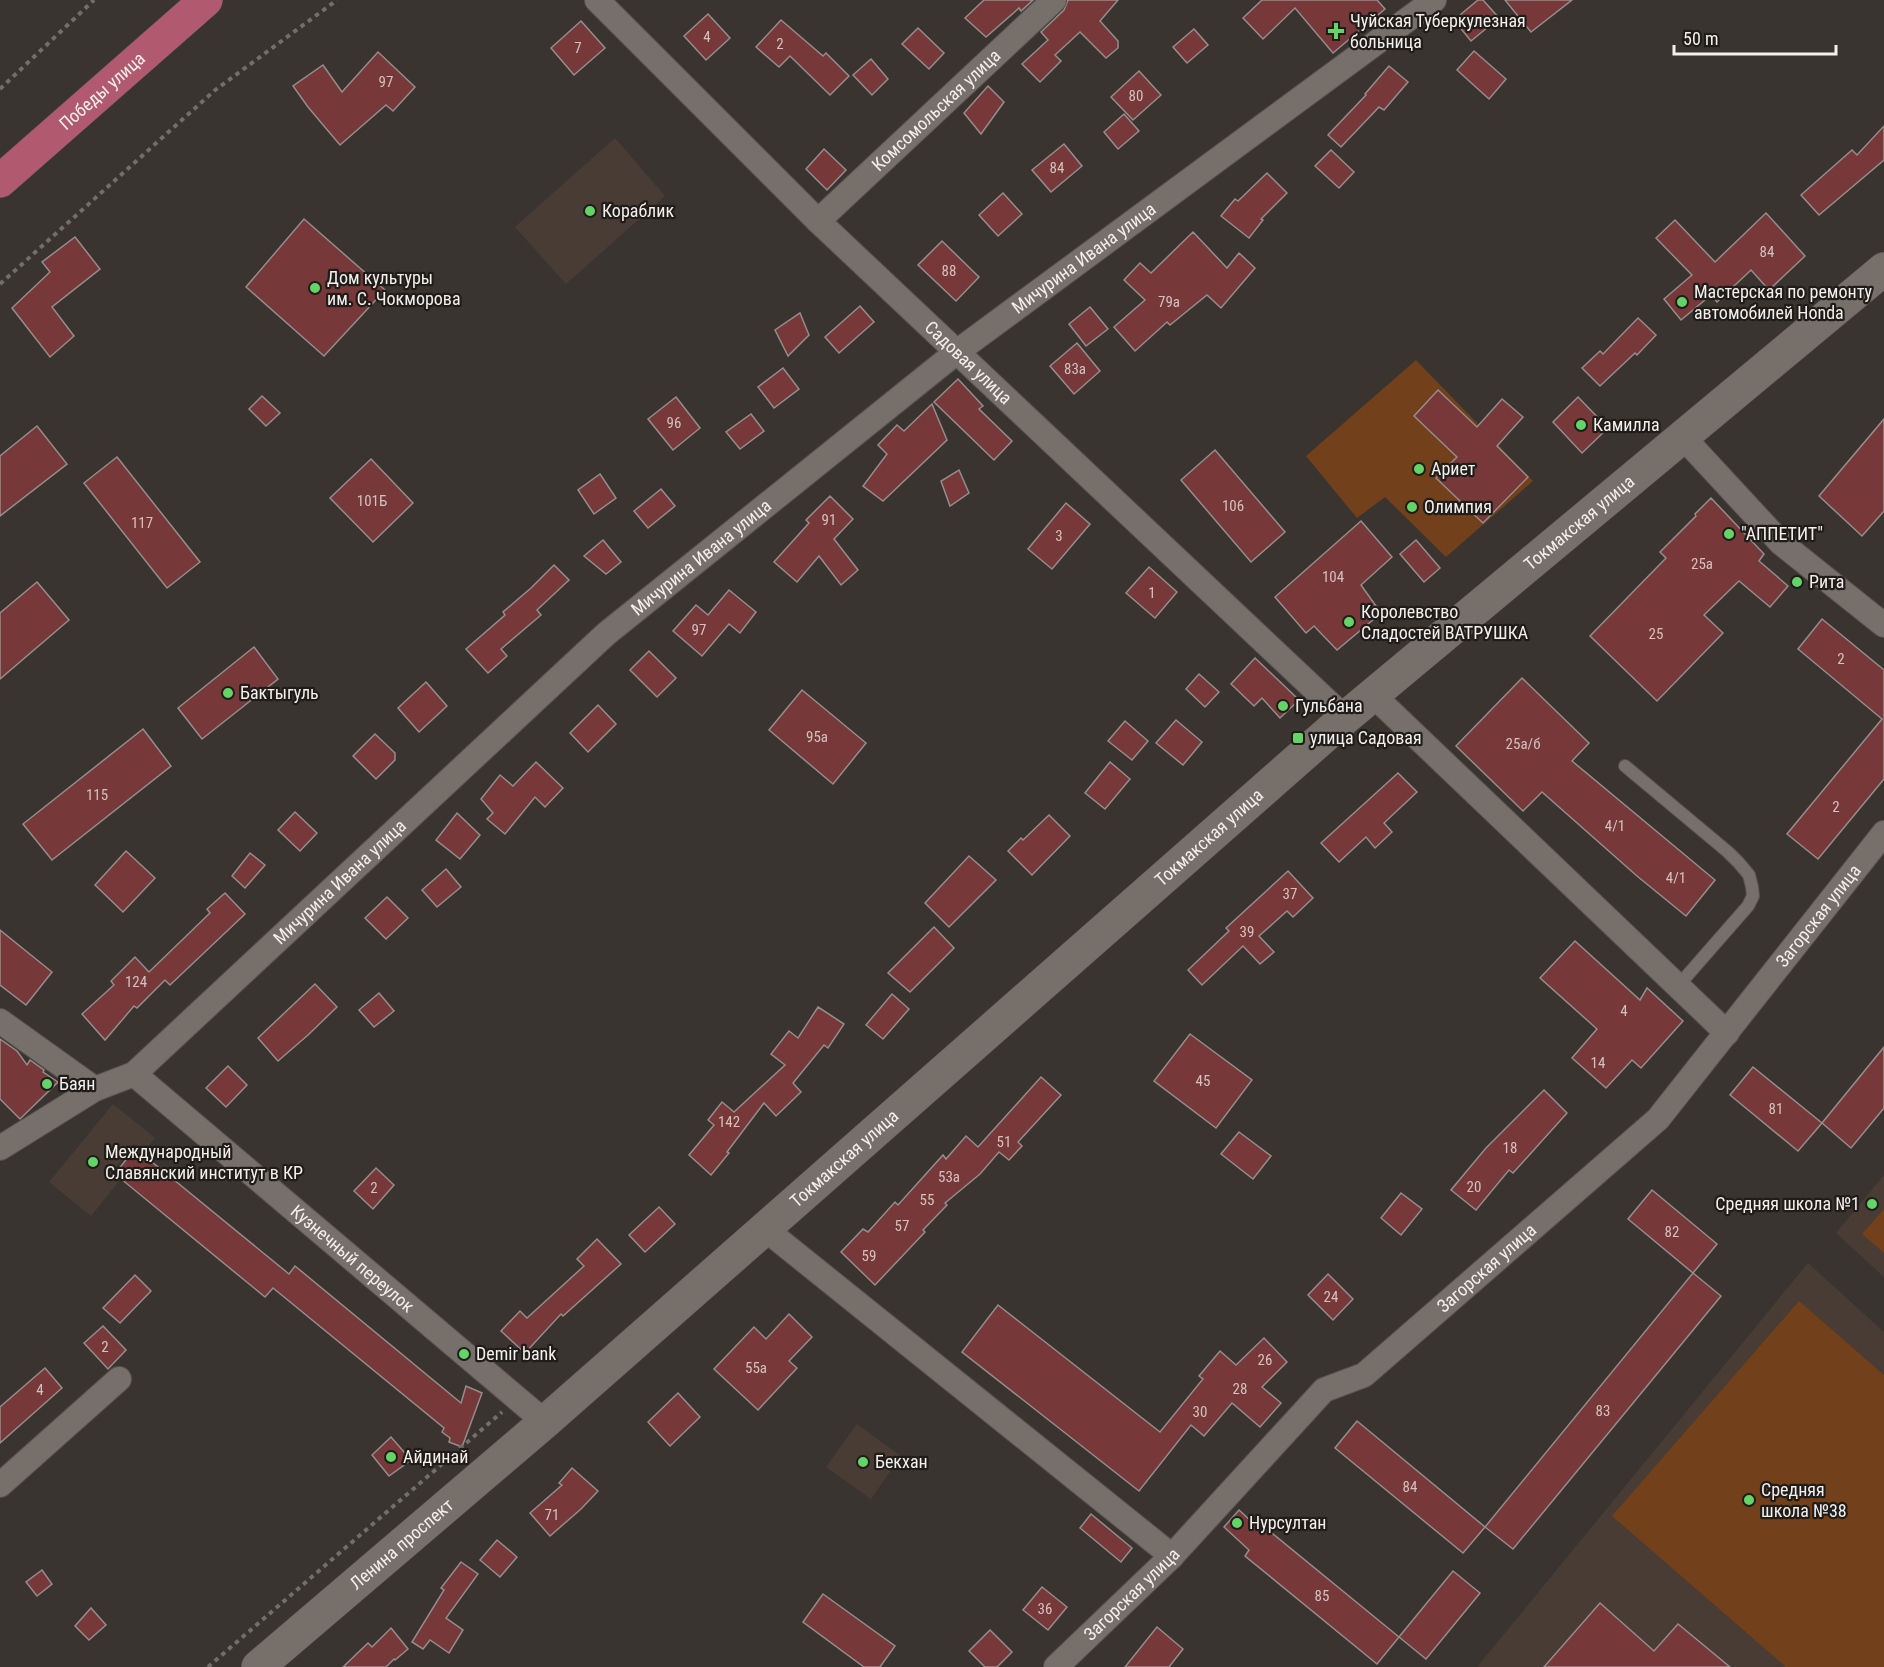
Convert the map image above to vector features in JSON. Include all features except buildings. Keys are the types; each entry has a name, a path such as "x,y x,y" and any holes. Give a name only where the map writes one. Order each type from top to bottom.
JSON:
{"main road":[{"name":"Победы улица","path":"0,181 206,0"},
{"name":"Токмакская улица","path":"545,1422 1345,718 1884,269"},
{"name":"Ленина проспект","path":"258,1667 545,1422"}],"street":[{"name":"Садовая улица","path":"597,0 818,221 1345,718"},
{"name":"Комсомольская улица","path":"818,221 1054,0"},
{"name":"Мичурина Ивана улица","path":"0,1148 95,1089 134,1074 606,634 958,351 1434,0"},
{"path":"1682,436 1781,543 1884,625"},
{"path":"1373,695 1727,1033"},
{"name":"Загорская улица","path":"1056,1667 1172,1557 1324,1390 1364,1375 1658,1119 1884,833"},
{"path":"0,1021 95,1089"},
{"name":"Кузнечный переулок","path":"134,1074 545,1422"},
{"path":"765,1229 1172,1557"},
{"path":"0,1485 119,1379"}],"lane":[{"path":"1625,766 1728,852 1749,875 1752,887 1753,896 1748,906 1678,986"}],"path":[{"path":"0,89 94,0"},
{"path":"0,284 214,91 337,0"},
{"path":"208,1667 517,1399"}],"shaded area":[{"name":"Кораблик","path":"615,138 665,196 566,284 515,227"},
{"name":"Ариет","path":"1416,360 1533,481 1446,557 1385,497 1357,518 1306,456"},
{"name":"Международный Славянский институт в КР","path":"113,1104 155,1138 144,1151 134,1144 111,1173 120,1180 91,1216 49,1182"},
{"name":"Средняя школа №1","path":"1884,1175 1884,1277 1836,1233"},
{"path":"1884,1209 1884,1253 1862,1234"},
{"name":"Средняя школа №38","path":"1808,1263 1884,1332 1884,1667 1477,1667"},
{"name":"Средняя школа №38","path":"1799,1301 1884,1375 1884,1667 1786,1667 1612,1516"},
{"name":"Бекхан","path":"857,1424 901,1456 871,1499 826,1467"}],"place":[{"name":"Чуйская Туберкулезная больница","path":"1336,31"},
{"name":"Кораблик","path":"590,211"},
{"name":"Дом культуры им. С. Чокморова","path":"315,288"},
{"name":"Мастерская по ремонту автомобилей Honda","path":"1682,302"},
{"name":"Камилла","path":"1581,425"},
{"name":"Ариет","path":"1419,469"},
{"name":"Олимпия","path":"1412,507"},
{"name":"\"АППЕТИТ\"","path":"1729,534"},
{"name":"Рита","path":"1797,582"},
{"name":"Королевство Сладостей ВАТРУШКА","path":"1349,622"},
{"name":"Бактыгуль","path":"228,693"},
{"name":"Гульбана","path":"1283,706"},
{"name":"улица Садовая","path":"1298,738"},
{"name":"Баян","path":"47,1084"},
{"name":"Международный Славянский институт в КР","path":"93,1162"},
{"name":"Средняя школа №1","path":"1872,1204"},
{"name":"Demir bank","path":"464,1354"},
{"name":"Айдинай","path":"391,1457"},
{"name":"Бекхан","path":"863,1462"},
{"name":"Средняя школа №38","path":"1749,1500"},
{"name":"Нурсултан","path":"1237,1523"}]}
